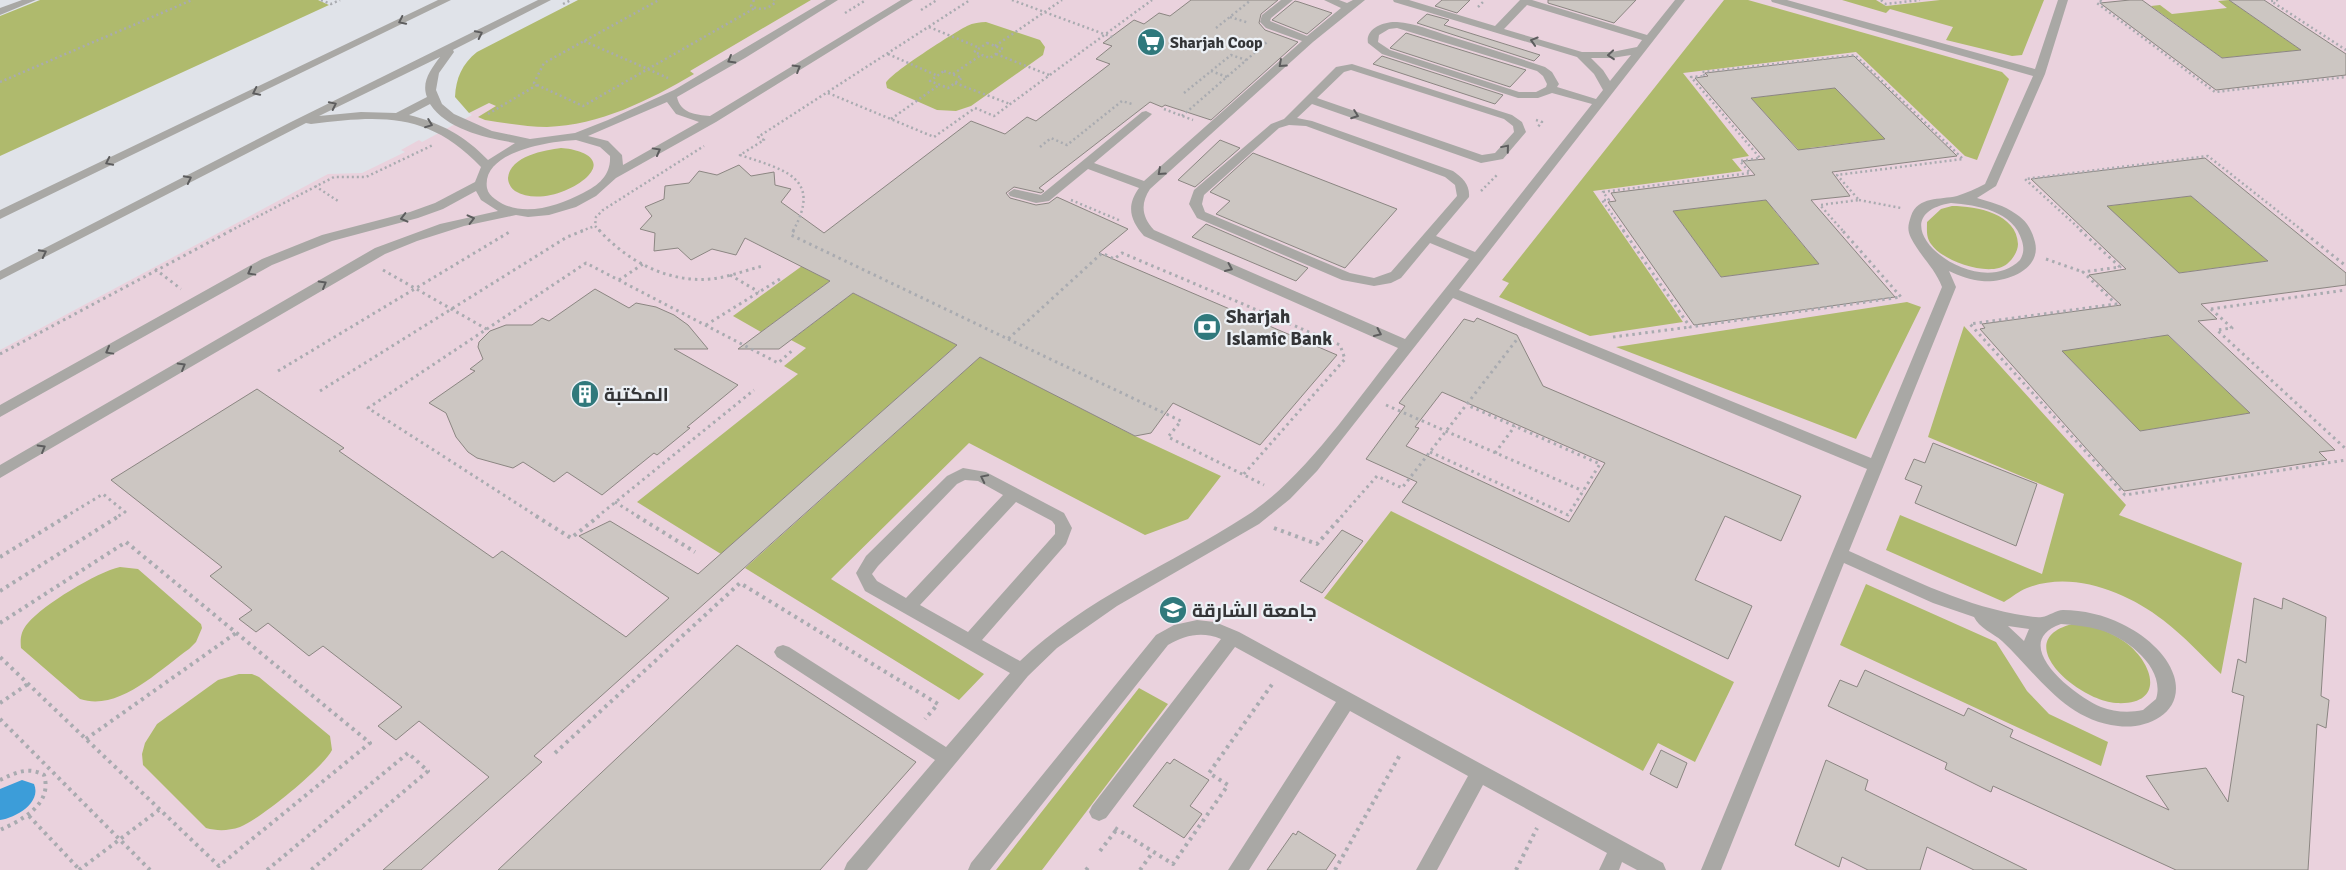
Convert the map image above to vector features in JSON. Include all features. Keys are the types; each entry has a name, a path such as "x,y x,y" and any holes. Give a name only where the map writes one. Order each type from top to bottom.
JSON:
{"street":[{"path":"0,12 31,0"},
{"path":"0,215 446,0"},
{"path":"0,276 294,124 546,0"},
{"path":"577,136 626,118 671,96 834,0"},
{"path":"614,174 712,120 908,0"},
{"path":"1288,0 1265,19 1266,24 1309,40"},
{"path":"1329,0 1348,6"},
{"path":"1360,0 1348,6 1146,186 1139,195 1136,204 1138,219 1150,233 1407,346"},
{"path":"1398,0 1581,55 1612,55 1640,50"},
{"path":"854,870 1022,671 1051,643 1111,601 1253,520 1284,495 1312,467 1680,0"},
{"path":"1776,0 2039,74"},
{"path":"1949,287 1938,264 1917,238 1913,224 1918,212 1931,203 1974,195 1990,186 2039,74 2063,0"},
{"path":"1497,30 1525,1 1649,38"},
{"path":"1551,89 1552,79 1541,69 1407,26 1387,26 1379,29 1372,38 1373,44 1386,52 1509,92 1528,96 1538,95 1551,89 1599,103"},
{"path":"456,45 437,64 431,76 429,87 432,100 441,110 472,127 492,135 529,142"},
{"path":"1581,55 1599,72 1609,90"},
{"path":"1288,121 1308,123 1449,174 1457,179 1464,190 1463,196 1396,275 1386,280 1360,281 1201,215 1196,208 1195,200 1198,193 1275,126 1288,121 1309,99 1340,69 1357,68 1508,117 1518,124 1520,132 1499,156 1481,159 1309,99"},
{"path":"671,96 671,102 680,112 689,117 712,120"},
{"path":"401,116 432,100"},
{"path":"1014,193 1036,199 1045,198 1146,114"},
{"path":"294,124 356,115 401,116 430,124 456,137 470,146 488,167"},
{"path":"456,137 472,127"},
{"path":"0,472 365,259 413,236 479,217 512,212 546,212 573,205 591,196 605,186 614,174 618,163 615,153 607,144 577,136 553,137 529,142 499,157 488,167 480,184 482,196 494,206 512,212"},
{"path":"1086,164 1146,186"},
{"path":"0,412 267,262 297,249 358,228 414,215 439,206 480,184"},
{"path":"1711,870 1949,287 1962,282 2011,272 2024,264 2030,254 2030,242 2025,230 1999,201 1990,186"},
{"path":"1951,198 1977,201 2014,217"},
{"path":"1429,238 1476,257"},
{"path":"1929,253 1951,268 1965,273 1993,277"},
{"path":"1449,291 1875,466"},
{"path":"970,642 1060,540 1065,528 1058,517 976,474 957,477 867,567 866,580 871,586 907,608 1022,671"},
{"path":"907,608 1014,494"},
{"path":"1840,554 1970,610 2008,620 2044,624"},
{"path":"1970,610 2006,634 2037,664 2050,683 2071,701 2096,714 2122,720 2145,718 2161,709 2167,694 2165,675 2152,656 2132,638 2109,625 2084,618 2061,617 2044,624 2037,631 2033,640 2033,651 2037,664"},
{"path":"978,870 1162,640 1174,632 1188,627 1203,626 1233,637 1656,870"},
{"path":"1099,812 1233,637"},
{"path":"783,652 949,759"},
{"path":"1238,870 1347,700"},
{"path":"1426,870 1480,773"},
{"path":"1609,870 1618,849"}],"path":[{"path":"0,82 192,0"},
{"path":"321,0 331,4 340,0"},
{"path":"562,4 571,0"},
{"path":"659,0 544,63 534,83 583,106 755,8 770,7 775,3 774,0"},
{"path":"754,0 751,6 755,8"},
{"path":"921,10 938,0"},
{"path":"970,0 758,137 764,140 740,155 789,172 803,190 805,204 802,218 791,235 1181,421 1168,437 1284,495"},
{"path":"1012,0 1112,37"},
{"path":"996,46 1062,0"},
{"path":"827,92 934,137 975,108 994,116 1152,0"},
{"path":"1216,28 1251,0"},
{"path":"1881,0 1886,4 1920,0"},
{"path":"2100,0 2102,2 2097,3 2216,92 2346,77"},
{"path":"2278,0 2271,1 2346,50"},
{"path":"928,27 980,48"},
{"path":"1182,116 1281,30"},
{"path":"584,41 668,79"},
{"path":"987,43 1003,49 990,58 974,52 980,48 987,43"},
{"path":"887,54 938,76"},
{"path":"996,54 1049,76"},
{"path":"953,74 981,55"},
{"path":"1184,92 1231,55 1246,60"},
{"path":"1690,327 1602,200 1609,200 1604,192 1750,174 1740,161 1760,158 1691,77 1705,76 1702,72 1855,55 1963,159 1837,175 1860,200"},
{"path":"944,71 962,78 948,88 930,81 938,76 944,71"},
{"path":"1211,71 1228,77"},
{"path":"955,83 1010,104"},
{"path":"472,127 537,85"},
{"path":"890,119 940,85"},
{"path":"0,354 156,269 315,186 334,177 366,177 456,137"},
{"path":"595,226 596,217 603,210 712,142"},
{"path":"2083,272 2120,267 2025,178 2208,156 2346,266"},
{"path":"315,186 338,201"},
{"path":"1052,192 1118,222 1138,219"},
{"path":"1613,337 1901,297 1820,205 1860,200 1918,212"},
{"path":"595,226 623,252 642,264 684,279 712,279 763,266"},
{"path":"320,391 567,237 595,226"},
{"path":"278,371 516,228"},
{"path":"1008,338 1102,253 1114,259 1122,253 1340,345 1345,358 1243,475"},
{"path":"2030,254 2083,272 2116,304 1970,324 2125,495 2346,460"},
{"path":"365,259 488,330"},
{"path":"754,390 571,538 368,408 488,330 586,263 778,362 794,349"},
{"path":"619,280 642,264"},
{"path":"156,269 197,302"},
{"path":"730,274 759,292"},
{"path":"706,325 780,279"},
{"path":"2346,290 2211,309 2232,328 2217,330 2346,448"},
{"path":"1253,520 1317,544 1377,476 1402,488 1522,333"},
{"path":"1368,397 1582,491"},
{"path":"1430,452 1568,515 1600,464 1467,405"},
{"path":"1495,453 1515,426"},
{"path":"0,558 102,494 125,512 0,591"},
{"path":"615,502 694,552"},
{"path":"0,624 126,542 370,744 219,866 0,657"},
{"path":"555,753 740,583 938,704 911,735"},
{"path":"86,739 236,634"},
{"path":"1099,812 1096,816 1172,864 1228,785 1209,773 1285,666"},
{"path":"0,703 28,684"},
{"path":"0,719 150,870"},
{"path":"1335,870 1412,736"},
{"path":"267,870 408,753 428,771 311,870"},
{"path":"0,780 20,771 32,770 41,773 47,778 48,786 46,795 29,816 0,830"},
{"path":"29,816 80,870 160,810"},
{"path":"1516,870 1546,810"},
{"path":"1100,852 1117,829"},
{"path":"1140,870 1153,852"},
{"path":"1086,870 1090,865"}],"shaded area":[{"name":"جامعة الشارقة","path":"652,0 2346,0 2346,870 0,870 0,350 328,174 362,173 405,152 401,150 419,140 422,142 472,115 469,113 489,103 494,105"}],"green space":[{"path":"40,0 318,0 329,5 0,156 0,16"},
{"path":"578,0 811,0 690,71 694,74 677,84 623,110 605,116 586,122 539,127 485,120 478,117 496,106 489,103 469,113 455,97 461,72 467,61 477,52"},
{"path":"1724,0 1748,0 2002,72 2009,79 1977,160 1965,156 1856,52 1683,73 1749,156 1732,159 1742,171 1593,191 1683,322 1590,336 1499,297 1509,283 1502,280"},
{"path":"1842,0 1876,0 1886,6 1940,0 2044,0 2022,55 2012,56 1946,40 1953,27 1890,9 1886,13"},
{"path":"2229,0 2301,50 2222,58 2151,6 2160,5 2172,14 2227,8 2218,1"},
{"path":"986,22 1040,40 1045,47 1043,55 971,106 956,111 937,110 887,88 886,83 890,78 923,53 967,26"},
{"path":"1835,88 1895,148 1885,149 1875,140 1809,148 1806,158 1751,98"},
{"path":"561,148 582,152 592,159 594,164 587,177 563,191 543,196 523,195 512,188 508,178 510,170 521,159 546,150"},
{"path":"2191,196 2268,261 2163,275 2169,264 2116,215 2092,208"},
{"path":"1782,198 1773,209 1813,257 1828,255 1834,262 1721,277 1673,211"},
{"path":"1952,206 1984,210 2011,225 2016,234 2018,247 2007,264 1999,268 1990,269 1967,266 1945,256 1931,244 1928,239 1927,222 1941,209"},
{"path":"802,266 830,281 761,332 733,316"},
{"path":"853,293 957,345 721,554 637,502 798,374 784,366 806,348 791,340"},
{"path":"1907,302 1921,307 1856,439 1616,347"},
{"path":"1964,326 2126,505 2119,515 2242,563 2221,674 2186,639 2163,620 2149,610 2116,593 2080,583 2062,581 2044,583 2027,588 2004,602 1886,550 1900,515 2042,574 2064,494 1928,437"},
{"path":"2158,326 2250,413 2140,431 2054,343 2077,348 2152,338"},
{"path":"980,357 1135,436 1221,476 1188,519 1145,535 969,443 831,579 984,674 959,700 745,568"},
{"path":"1391,511 1734,682 1695,762 1658,743 1643,771 1324,598"},
{"path":"120,567 138,569 201,624 202,628 196,642 189,649 138,687 109,700 80,699 21,648 22,635 26,626 45,607 98,575"},
{"path":"1866,584 1996,642 2027,691 2049,714 2108,742 2101,766 1840,645"},
{"path":"2072,624 2092,627 2111,633 2133,649 2141,659 2150,680 2149,690 2143,697 2132,702 2116,703 2101,700 2069,682 2056,669 2048,656 2047,643 2054,632"},
{"path":"239,674 252,674 259,677 330,736 332,750 304,780 261,815 240,827 223,830 210,829 206,828 143,765 142,754 145,743 157,724 218,680"},
{"path":"1139,688 1168,704 1042,870 996,870"}],"water":[{"path":"22,780 34,784 35,791 31,803 19,813 0,820 0,789"}],"building":[{"path":"1191,0 1278,0 1261,14 1259,23 1265,30 1298,42 1211,120 1150,102 1039,188 1044,191 1041,193 1014,187 1006,193 1010,198 1036,205 1049,203 1057,197 1128,229 1099,253 1337,355 1260,445 1173,403 1151,433 1135,436 980,357 534,756 542,762 421,870 383,870 489,777 419,721 396,740 378,726 402,707 323,646 309,656 268,623 256,632 239,619 252,610 210,576 222,567 111,480 257,389 344,448 339,451 493,558 502,551 626,637 669,598 579,536 610,521 698,574 957,345 853,293 779,349 738,349 830,281 745,238 736,255 712,249 691,260 678,248 654,251 655,233 640,229 652,216 645,207 664,199 665,186 689,183 699,171 717,175 739,165 751,176 774,172 775,185 791,189 781,202 824,233 971,121 1005,134 1027,117 1036,121 1110,64 1096,59 1112,46 1103,43 1134,20 1144,24 1159,13 1170,16"},
{"path":"1442,0 1470,0 1457,13 1435,6"},
{"path":"1548,0 1636,0 1614,23 1548,3"},
{"path":"2142,0 2222,58 2301,50 2229,0 2264,0 2346,54 2346,75 2216,90 2100,3"},
{"path":"1295,1 1332,13 1307,34 1272,20"},
{"path":"1427,14 1449,20 1444,25 1540,55 1534,61 1417,23"},
{"path":"1406,33 1526,70 1510,87 1390,48"},
{"path":"1382,56 1503,95 1495,104 1373,64"},
{"path":"1854,56 1957,156 1832,172 1850,196 1811,200 1895,297 1694,325 1608,202 1616,201 1611,193 1755,175 1743,161 1765,159 1695,78 1708,76 1705,73","holes":["1835,88 1885,139 1798,150 1751,98","1766,200 1819,264 1721,277 1673,211"]},
{"path":"1220,140 1240,148 1195,187 1178,180"},
{"path":"1253,153 1397,209 1345,268 1216,214 1230,201 1210,192"},
{"path":"2205,158 2346,273 2346,285 2201,304 2217,319 2198,321 2335,450 2319,452 2327,460 2124,491 1980,329 1985,328 1982,324 2121,305 2089,275 2126,269 2031,179","holes":["2191,196 2268,261 2179,273 2107,206","2168,335 2250,413 2140,431 2062,351"]},
{"path":"1206,224 1308,268 1296,281 1192,237"},
{"name":"المكتبة","path":"595,289 629,308 636,303 656,307 674,315 688,325 708,349 674,349 738,385 687,427 690,428 657,455 654,453 602,495 567,472 554,482 523,462 513,468 477,458 468,452 456,437 446,413 429,403 475,371 470,369 483,359 478,347 479,342 490,331 506,325 532,325 542,318 549,321"},
{"path":"1477,318 1517,335 1543,386 1801,496 1781,541 1725,516 1695,580 1752,606 1728,659 1402,502 1417,482 1366,459 1405,406 1399,403 1464,319 1474,322","holes":["1442,392 1605,463 1569,522 1406,446 1419,428 1415,427"]},
{"path":"1933,443 2037,484 2016,546 1915,503 1922,486 1905,479 1914,459 1925,463"},
{"path":"1342,530 1363,541 1322,593 1300,581"},
{"path":"2254,598 2282,609 2283,598 2326,617 2321,696 2329,700 2326,728 2317,724 2308,870 2176,870 1993,786 1991,792 1945,769 1947,763 1828,706 1840,680 1857,687 1865,670 1964,716 1968,708 2013,730 2010,737 2169,810 2146,776 2206,768 2228,802 2244,696 2232,692 2238,659 2246,663"},
{"path":"737,645 916,762 820,870 498,870"},
{"path":"1661,750 1687,763 1677,788 1650,774"},
{"path":"1174,759 1209,780 1190,806 1202,814 1184,838 1133,806 1167,762 1170,764"},
{"path":"1826,760 1868,780 1865,790 2027,870 1974,870 1927,847 1920,870 1868,870 1842,857 1839,867 1795,845"},
{"path":"1298,831 1336,855 1326,870 1267,870 1293,833 1296,835"}],"place":[{"name":"Sharjah Coop","path":"1151,42"},
{"name":"Sharjah Islamic Bank","path":"1207,327"},
{"name":"المكتبة","path":"585,394"},
{"name":"جامعة الشارقة","path":"1173,610"}]}
